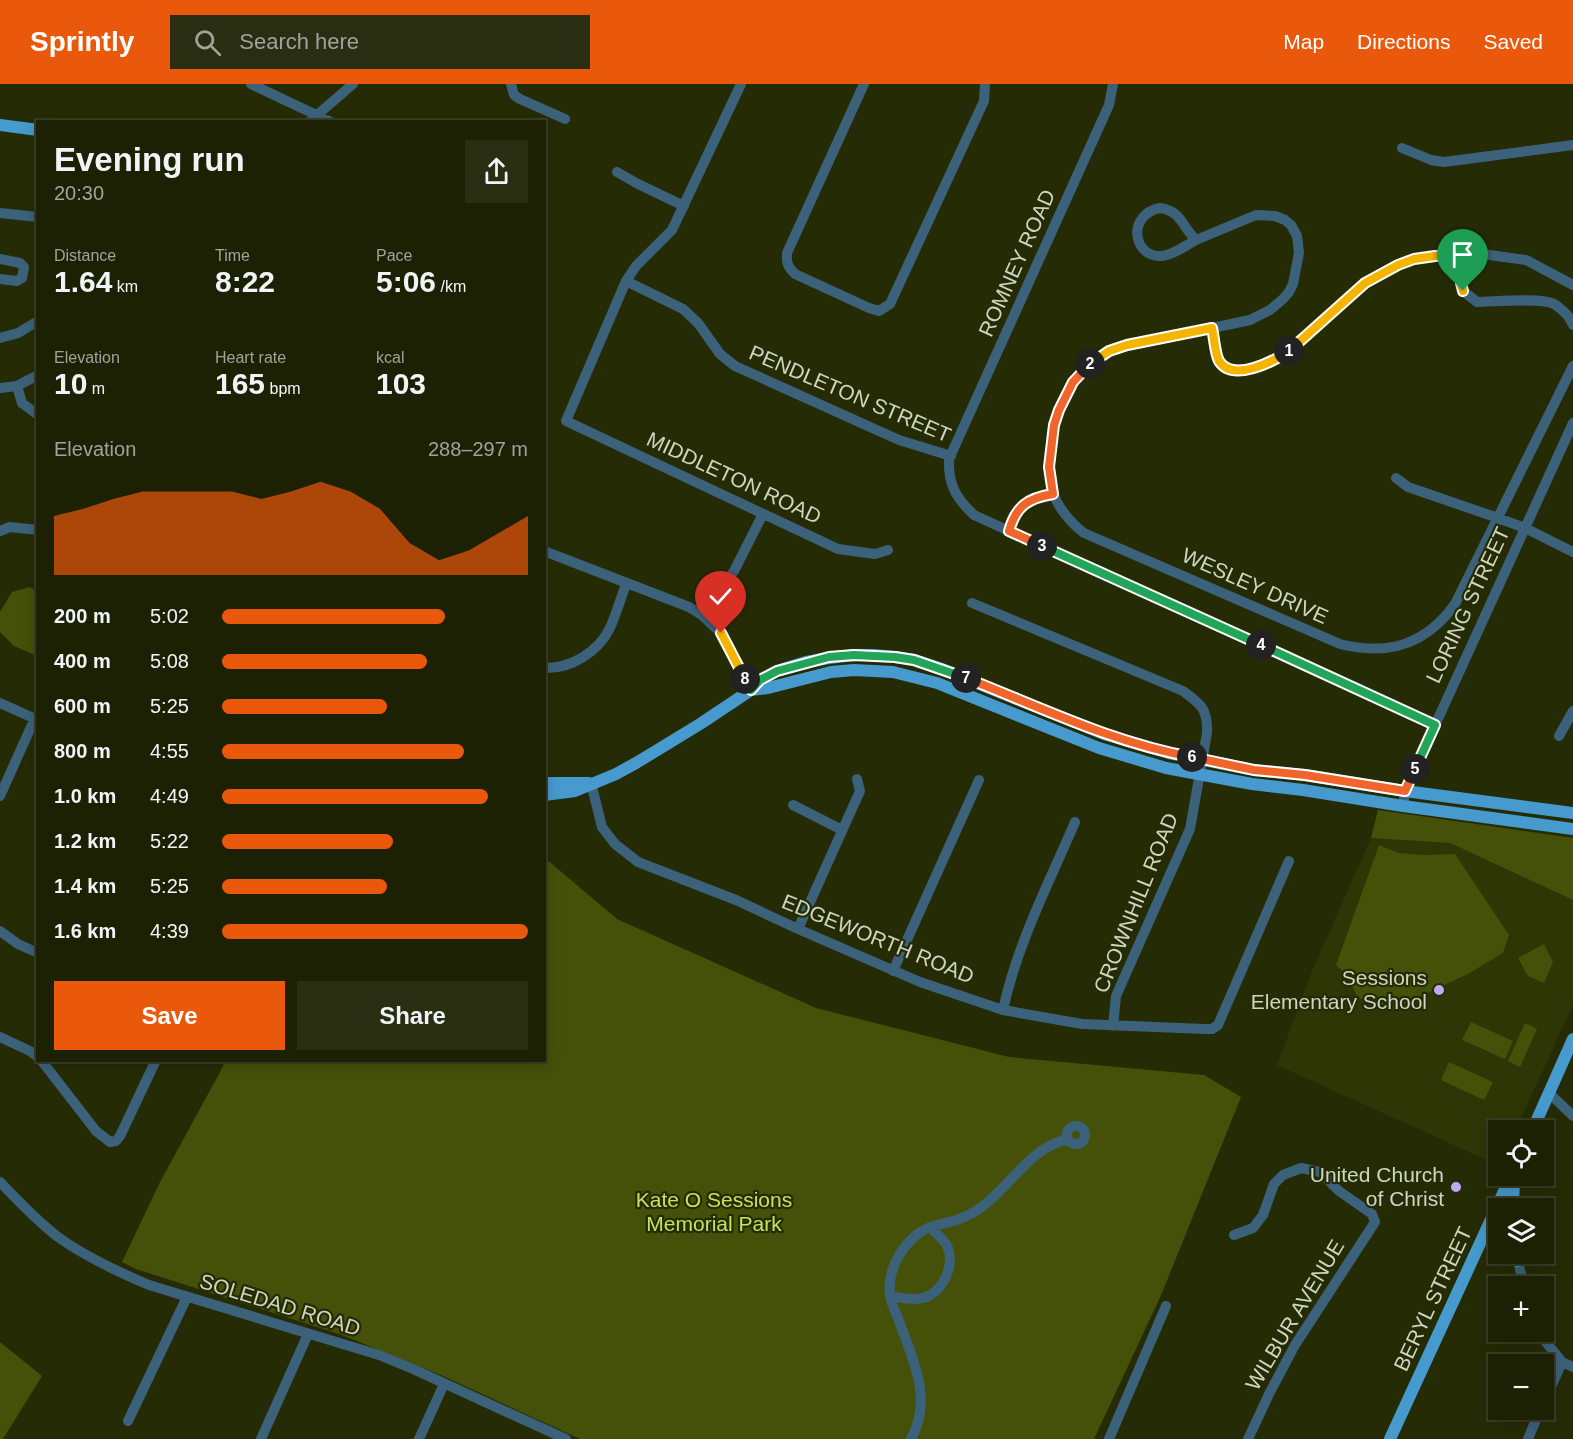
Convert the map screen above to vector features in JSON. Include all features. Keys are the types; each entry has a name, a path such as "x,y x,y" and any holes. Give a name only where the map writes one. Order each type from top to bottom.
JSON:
{"main road":[{"path":"0,125 36,130"},
{"path":"546,795 575,791 616,774 700,724 751,690 760,680 777,671 829,657 854,655 914,660 1104,734 1169,753 1254,770 1305,775 1405,791 1573,813"},
{"path":"751,690 831,672 854,670 893,672 937,683 1099,748 1166,768 1252,784 1573,829"},
{"path":"546,783 591,783"},
{"path":"1537,1120 1573,1039"},
{"name":"BERYL STREET","path":"1390,1439 1508,1186"}],"street":[{"path":"251,84 313,118 353,84"},
{"path":"511,84 514,95 520,99 565,118"},
{"path":"626,281 636,266 672,231 741,84"},
{"path":"864,84 786,262 795,274 879,311 890,304 984,101 985,84"},
{"name":"ROMNEY ROAD","path":"951,456 1109,105 1113,84"},
{"path":"1402,148 1431,160 1444,162 1573,145"},
{"path":"617,172 684,206"},
{"path":"1168,209 1175,212 1196,240 1171,254 1154,255 1141,245 1137,227 1140,219 1152,210 1168,209"},
{"path":"0,213 36,217"},
{"name":"WESLEY DRIVE","path":"1196,240 1256,215 1285,219 1297,236 1299,253 1293,284 1289,292 1270,310 1250,320 1127,345 1109,351 1091,363 1073,382 1054,425 1049,467 1053,494 1060,506 1084,533 1340,645 1359,649 1406,645 1426,635 1448,614 1573,366"},
{"path":"1212,328 1219,361 1229,369 1247,370 1275,360 1293,348 1365,283 1414,259 1482,254 1526,260 1573,285"},
{"path":"1461,255 1463,291 1477,302 1543,301 1553,304 1570,318 1573,325"},
{"path":"0,259 20,263 24,267 22,278 17,281 0,279"},
{"name":"PENDLETON STREET","path":"626,281 683,309 698,323 720,354 735,366 899,440 951,456 949,471 954,490 961,503 974,515 1435,725"},
{"name":"MIDDLETON ROAD","path":"626,281 567,421 838,549 875,554 888,550"},
{"path":"0,338 18,333 36,322"},
{"path":"0,388 17,386 36,376"},
{"path":"17,386 22,403 36,414"},
{"name":"LORING STREET","path":"1403,806 1405,791 1573,423"},
{"path":"1396,478 1408,487 1525,528 1573,552"},
{"path":"1009,531 1011,523 1025,504 1037,496 1053,494"},
{"path":"702,615 734,571 763,514"},
{"path":"0,531 10,527 36,530"},
{"path":"546,552 690,607 702,615 721,633 751,690"},
{"path":"546,668 557,669 578,660 595,649 609,630 626,584"},
{"path":"972,603 1183,691 1203,708 1208,722 1204,759"},
{"path":"0,703 36,719 0,796"},
{"path":"1560,736 1573,711"},
{"name":"CROWNHILL ROAD","path":"1113,1026 1116,996 1190,828 1204,759"},
{"path":"798,930 860,791 857,779"},
{"path":"893,971 979,780"},
{"name":"EDGEWORTH ROAD","path":"591,783 602,826 615,844 638,862 736,900 798,930 920,982 1003,1010 1082,1024 1205,1029 1212,1029 1218,1025 1289,861"},
{"path":"793,805 842,830"},
{"path":"1003,1010 1018,953 1075,822"},
{"path":"0,931 18,944 36,952"},
{"path":"0,1037 36,1056"},
{"path":"43,1062 96,1131 110,1142 116,1141 120,1136 155,1062"},
{"path":"1549,1094 1573,1116"},
{"path":"911,1439 919,1421 921,1384 890,1296 892,1272 900,1252 920,1232 974,1213 1030,1160 1057,1142 1068,1139"},
{"name":"WILBUR AVENUE","path":"1234,1235 1252,1228 1263,1215 1274,1184 1283,1175 1301,1168 1320,1172 1339,1191 1372,1214 1375,1222 1295,1345 1248,1439"},
{"name":"SOLEDAD ROAD","path":"0,1182 14,1198 57,1235 118,1272 149,1285 379,1355 413,1368 566,1439"},
{"path":"890,1296 915,1300 923,1298 936,1290 948,1275 947,1245 930,1227"},
{"path":"1484,1236 1488,1238"},
{"path":"128,1421 187,1297"},
{"path":"1109,1439 1166,1306"},
{"path":"261,1439 308,1334"},
{"path":"1546,1342 1562,1362 1573,1367"},
{"path":"1554,1380 1562,1362"},
{"path":"419,1439 444,1384"},
{"path":"1528,1439 1536,1420"}],"shaded area":[{"name":"Sessions Elementary School","path":"1371,838 1450,843 1573,900 1573,1005 1520,1120 1488,1120 1488,1160 1277,1065 1311,974"}],"green space":[{"path":"30,587 36,590 36,656 14,646 0,632 0,612 12,592"},
{"path":"1378,810 1573,838 1573,900 1450,843 1371,838"},
{"path":"1379,845 1399,853 1455,854 1509,935 1503,953 1468,974 1389,1011 1372,1006 1357,996 1347,975 1336,965"},
{"name":"Kate O Sessions Memorial Park","path":"546,859 617,919 816,1008 1009,1057 1204,1075 1241,1097 1162,1293 1094,1439 580,1439 443,1376 342,1335 136,1269 122,1262 160,1182 225,1062 546,1062"},
{"path":"1544,944 1553,962 1544,983 1528,976 1518,958"},
{"path":"1471,1022 1513,1041 1505,1059 1462,1040"},
{"path":"1525,1023 1537,1029 1520,1067 1508,1061"},
{"path":"1449,1062 1493,1082 1484,1100 1441,1080"},
{"path":"0,1342 42,1376 3,1439 0,1439"}],"place":[{"name":"Sessions Elementary School","path":"1439,990"},
{"name":"United Church of Christ","path":"1456,1187"}],"route":[{"path":"721,633 751,690 760,680 777,671 806,662 854,655 895,657 942,669 1104,734 1169,753 1254,770 1305,775 1405,791 1435,725 1009,531 1011,523 1025,504 1037,496 1053,494 1049,467 1054,425 1059,410 1073,382 1091,363 1109,351 1127,345 1212,328 1219,361 1229,369 1247,370 1275,360 1293,348 1365,283 1414,259 1461,255 1463,291"}]}
